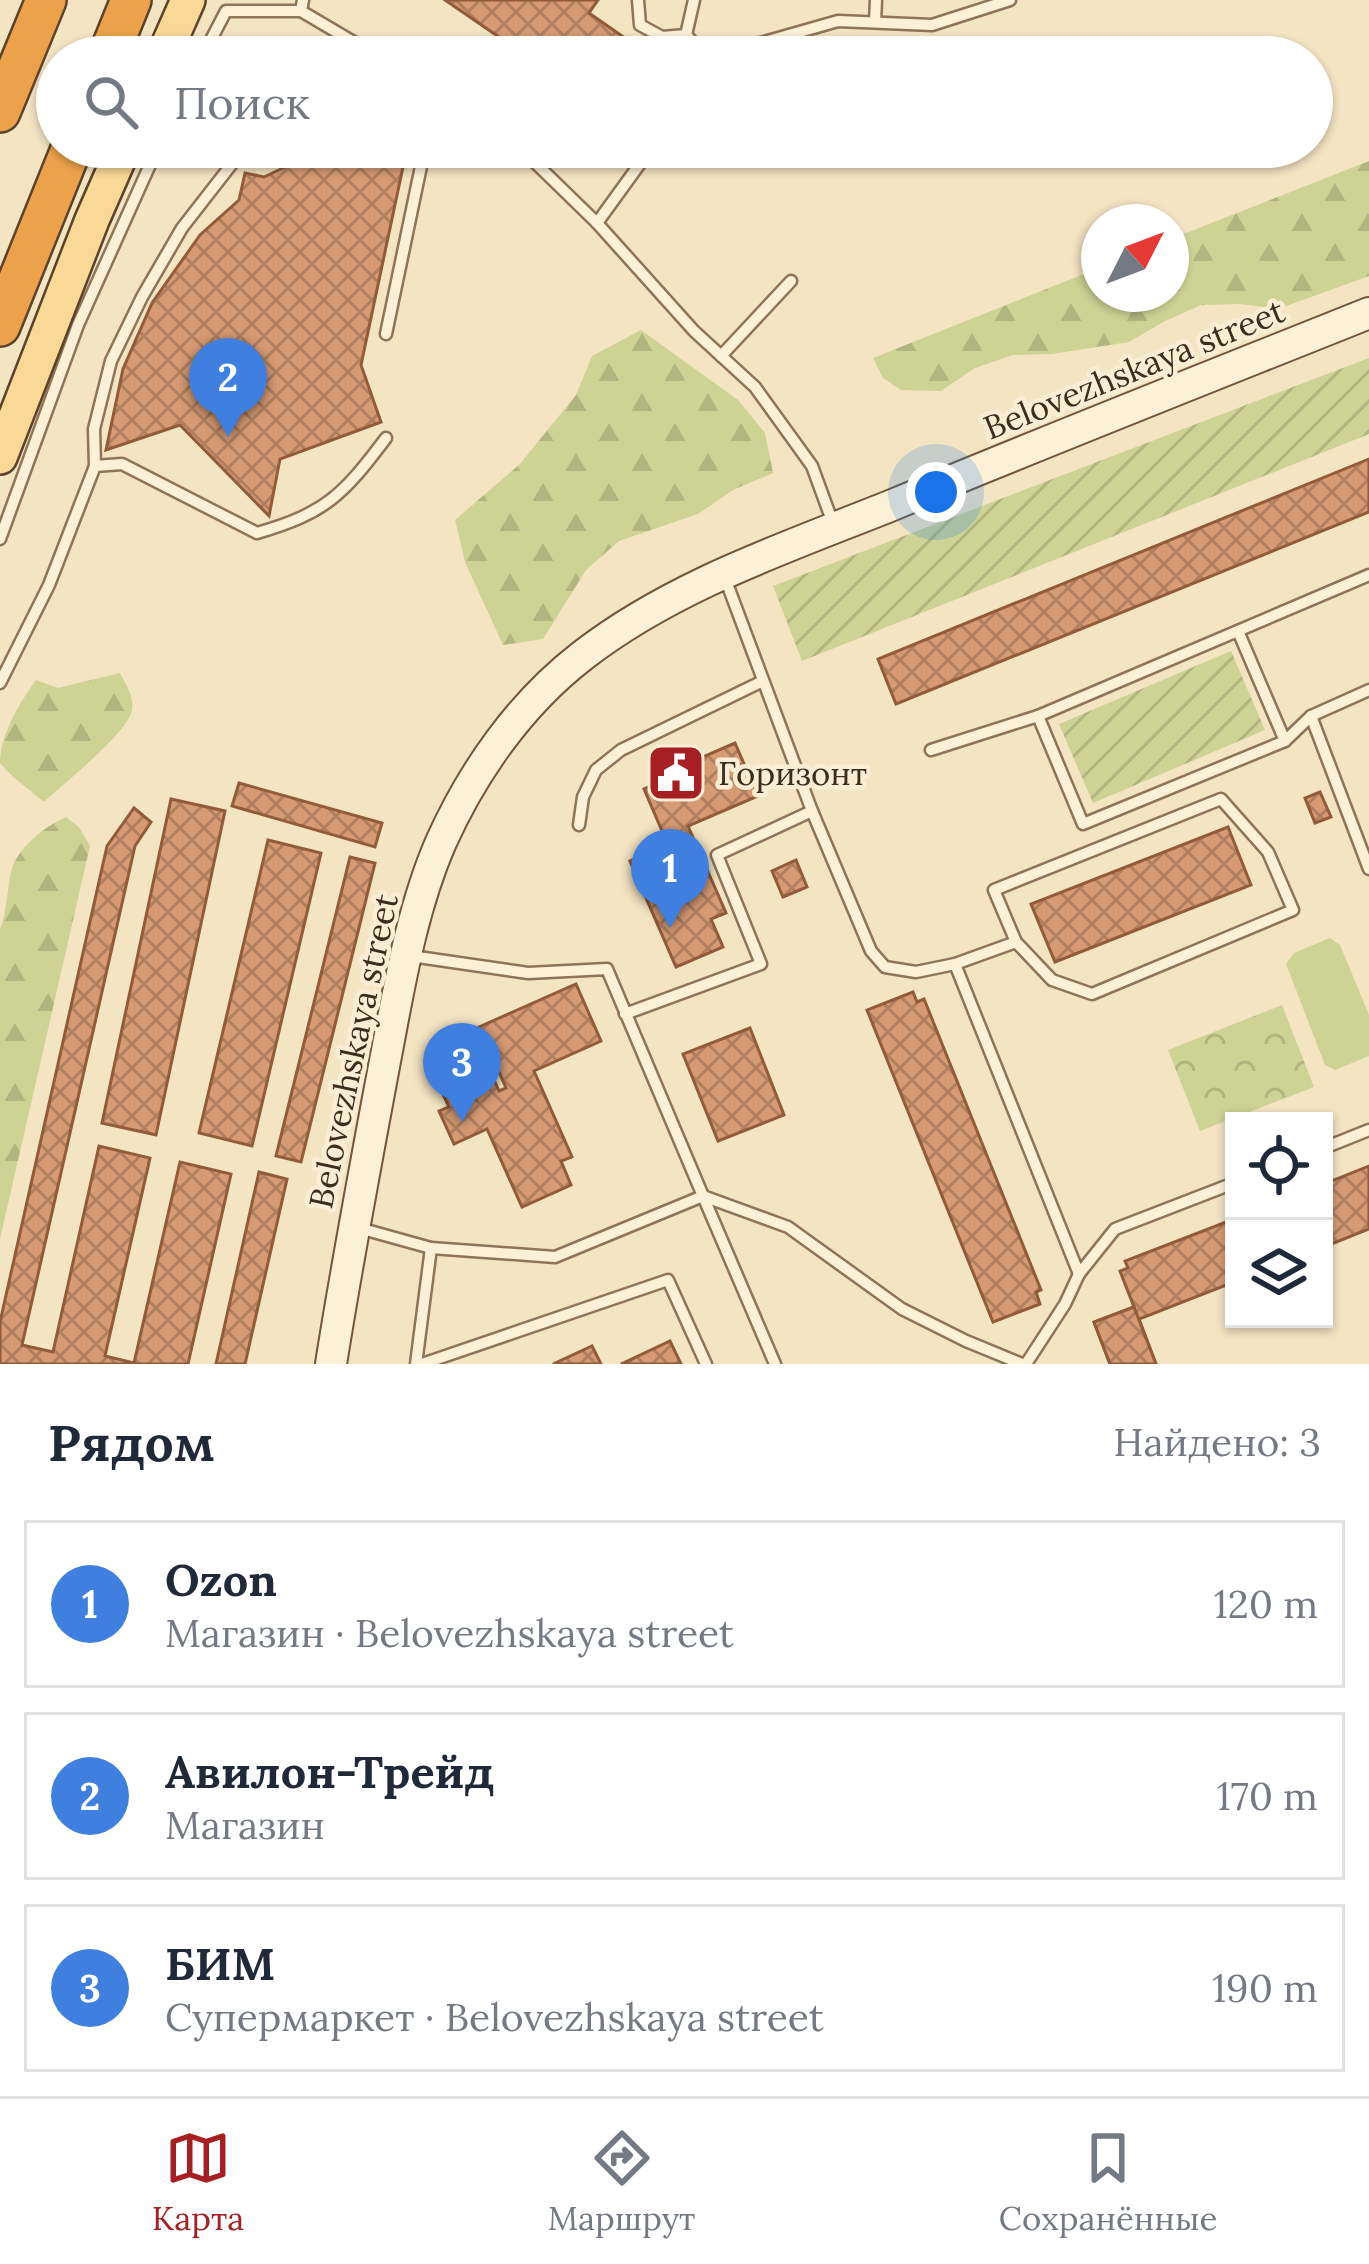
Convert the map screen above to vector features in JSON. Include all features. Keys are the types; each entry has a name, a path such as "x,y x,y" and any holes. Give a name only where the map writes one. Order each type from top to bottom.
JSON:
{"highway":[{"path":"0,112 46,0"},
{"path":"116,36 131,0"},
{"path":"0,326 64,168"}],"main road":[{"path":"172,36 188,0"},
{"path":"0,457 115,168"}],"street":[{"name":"Belovezhskaya street","path":"331,1364 353,1226 406,956 424,889 463,798 534,698 580,656 636,619 724,575 1369,313"}],"lane":[{"path":"638,0 640,25 660,36"},
{"path":"674,36 686,35 694,0"},
{"path":"875,22 876,0"},
{"path":"787,36 838,22 932,25 1010,0"},
{"path":"213,36 226,11 302,5 348,36"},
{"path":"0,538 78,325 149,168"},
{"path":"0,683 49,585 95,466 94,429 111,362 182,228 229,168"},
{"path":"386,334 421,168"},
{"path":"541,168 694,331 755,387 812,466 835,528"},
{"path":"597,223 637,168"},
{"path":"721,356 791,281"},
{"path":"95,466 122,464 257,533 298,521 332,502 386,438"},
{"path":"724,575 812,811 871,951 885,967 916,972 1016,942"},
{"path":"931,750 1038,716 1369,575"},
{"path":"1238,631 1285,741"},
{"path":"579,825 583,797 596,770 621,750 763,681"},
{"path":"1038,716 1083,824 1285,741 1311,716 1369,690"},
{"path":"1311,716 1369,869"},
{"path":"1221,799 1268,852 1293,910 1092,994 1052,980 1016,942 994,890 1221,799"},
{"path":"625,1014 761,964 717,855 812,811"},
{"path":"406,956 528,973 607,969 775,1364"},
{"path":"955,964 1078,1274"},
{"path":"1333,1144 1369,1130"},
{"path":"353,1226 431,1248 555,1257 703,1196 788,1227 902,1309 1024,1364 1065,1304 1078,1274 1115,1229 1225,1186"},
{"path":"431,1248 418,1364 668,1280 706,1364"}],"green space":[{"path":"1369,161 1369,276 1278,309 1240,304 1201,305 1189,310 1189,232"},
{"path":"1081,275 1081,312 1185,312 1129,342 1013,355 975,368 941,391 901,390 883,378 873,358"},
{"path":"641,330 738,400 765,433 773,473 733,490 698,514 619,541 586,570 543,639 503,645 465,562 455,520 520,464 576,395 592,356"},
{"path":"1369,358 1369,434 802,661 773,586"},
{"path":"1231,651 1265,730 1093,803 1059,724"},
{"path":"120,673 132,700 128,720 44,802 0,763 7,730 36,680 58,688"},
{"path":"66,817 79,827 90,846 0,1239 0,930 19,855 41,832"},
{"path":"1330,938 1340,945 1369,1015 1369,1056 1335,1070 1325,1065 1286,964 1294,953"},
{"path":"1282,1005 1314,1087 1249,1112 1225,1112 1225,1121 1200,1131 1168,1050"}],"building":[{"path":"445,0 598,0 589,13 622,36 497,36"},
{"path":"283,168 403,168 361,365 381,422 280,459 269,516 180,425 106,450 123,369 152,303 200,235 239,200 245,173 264,177"},
{"path":"1369,459 1369,512 896,704 878,659"},
{"path":"735,743 758,796 688,826 726,913 711,919 723,947 676,967 630,861 668,845 644,789 668,778 666,773"},
{"path":"239,783 382,823 375,847 232,806"},
{"path":"1320,792 1331,817 1315,823 1305,798"},
{"path":"171,799 225,811 156,1135 102,1123"},
{"path":"134,808 151,822 135,846 22,1345 53,1352 99,1146 150,1158 105,1356 134,1363 180,1162 231,1174 188,1364 0,1364 0,1322 107,846"},
{"path":"1228,827 1251,885 1055,962 1031,904"},
{"path":"268,840 321,853 252,1146 199,1133"},
{"path":"350,857 375,863 301,1162 276,1156"},
{"path":"796,860 807,887 783,897 772,871"},
{"path":"576,984 601,1041 534,1071 572,1157 561,1161 571,1185 522,1207 487,1129 454,1144 439,1111 449,1107 441,1090 458,1082 454,1073 485,1059 499,1091 506,1088 479,1027"},
{"path":"913,992 917,1002 924,999 1041,1290 1036,1292 1040,1304 993,1322 867,1010"},
{"path":"750,1028 784,1115 718,1141 683,1054"},
{"path":"1369,1166 1369,1229 1333,1243 1333,1220 1333,1180"},
{"path":"259,1172 287,1179 245,1364 216,1364"},
{"path":"1225,1222 1225,1286 1139,1319 1156,1364 1110,1364 1094,1322 1134,1307 1120,1271 1128,1268 1125,1261"},
{"path":"1134,1307 1156,1364 1110,1364 1094,1322"},
{"path":"670,1341 681,1364 621,1364"},
{"path":"592,1346 601,1364 553,1364"}],"place":[{"name":"Авилон-Трейд","path":"228,437"},
{"name":"Горизонт","path":"676,773"},
{"name":"Ozon","path":"670,928"},
{"name":"БИМ","path":"462,1122"}]}
